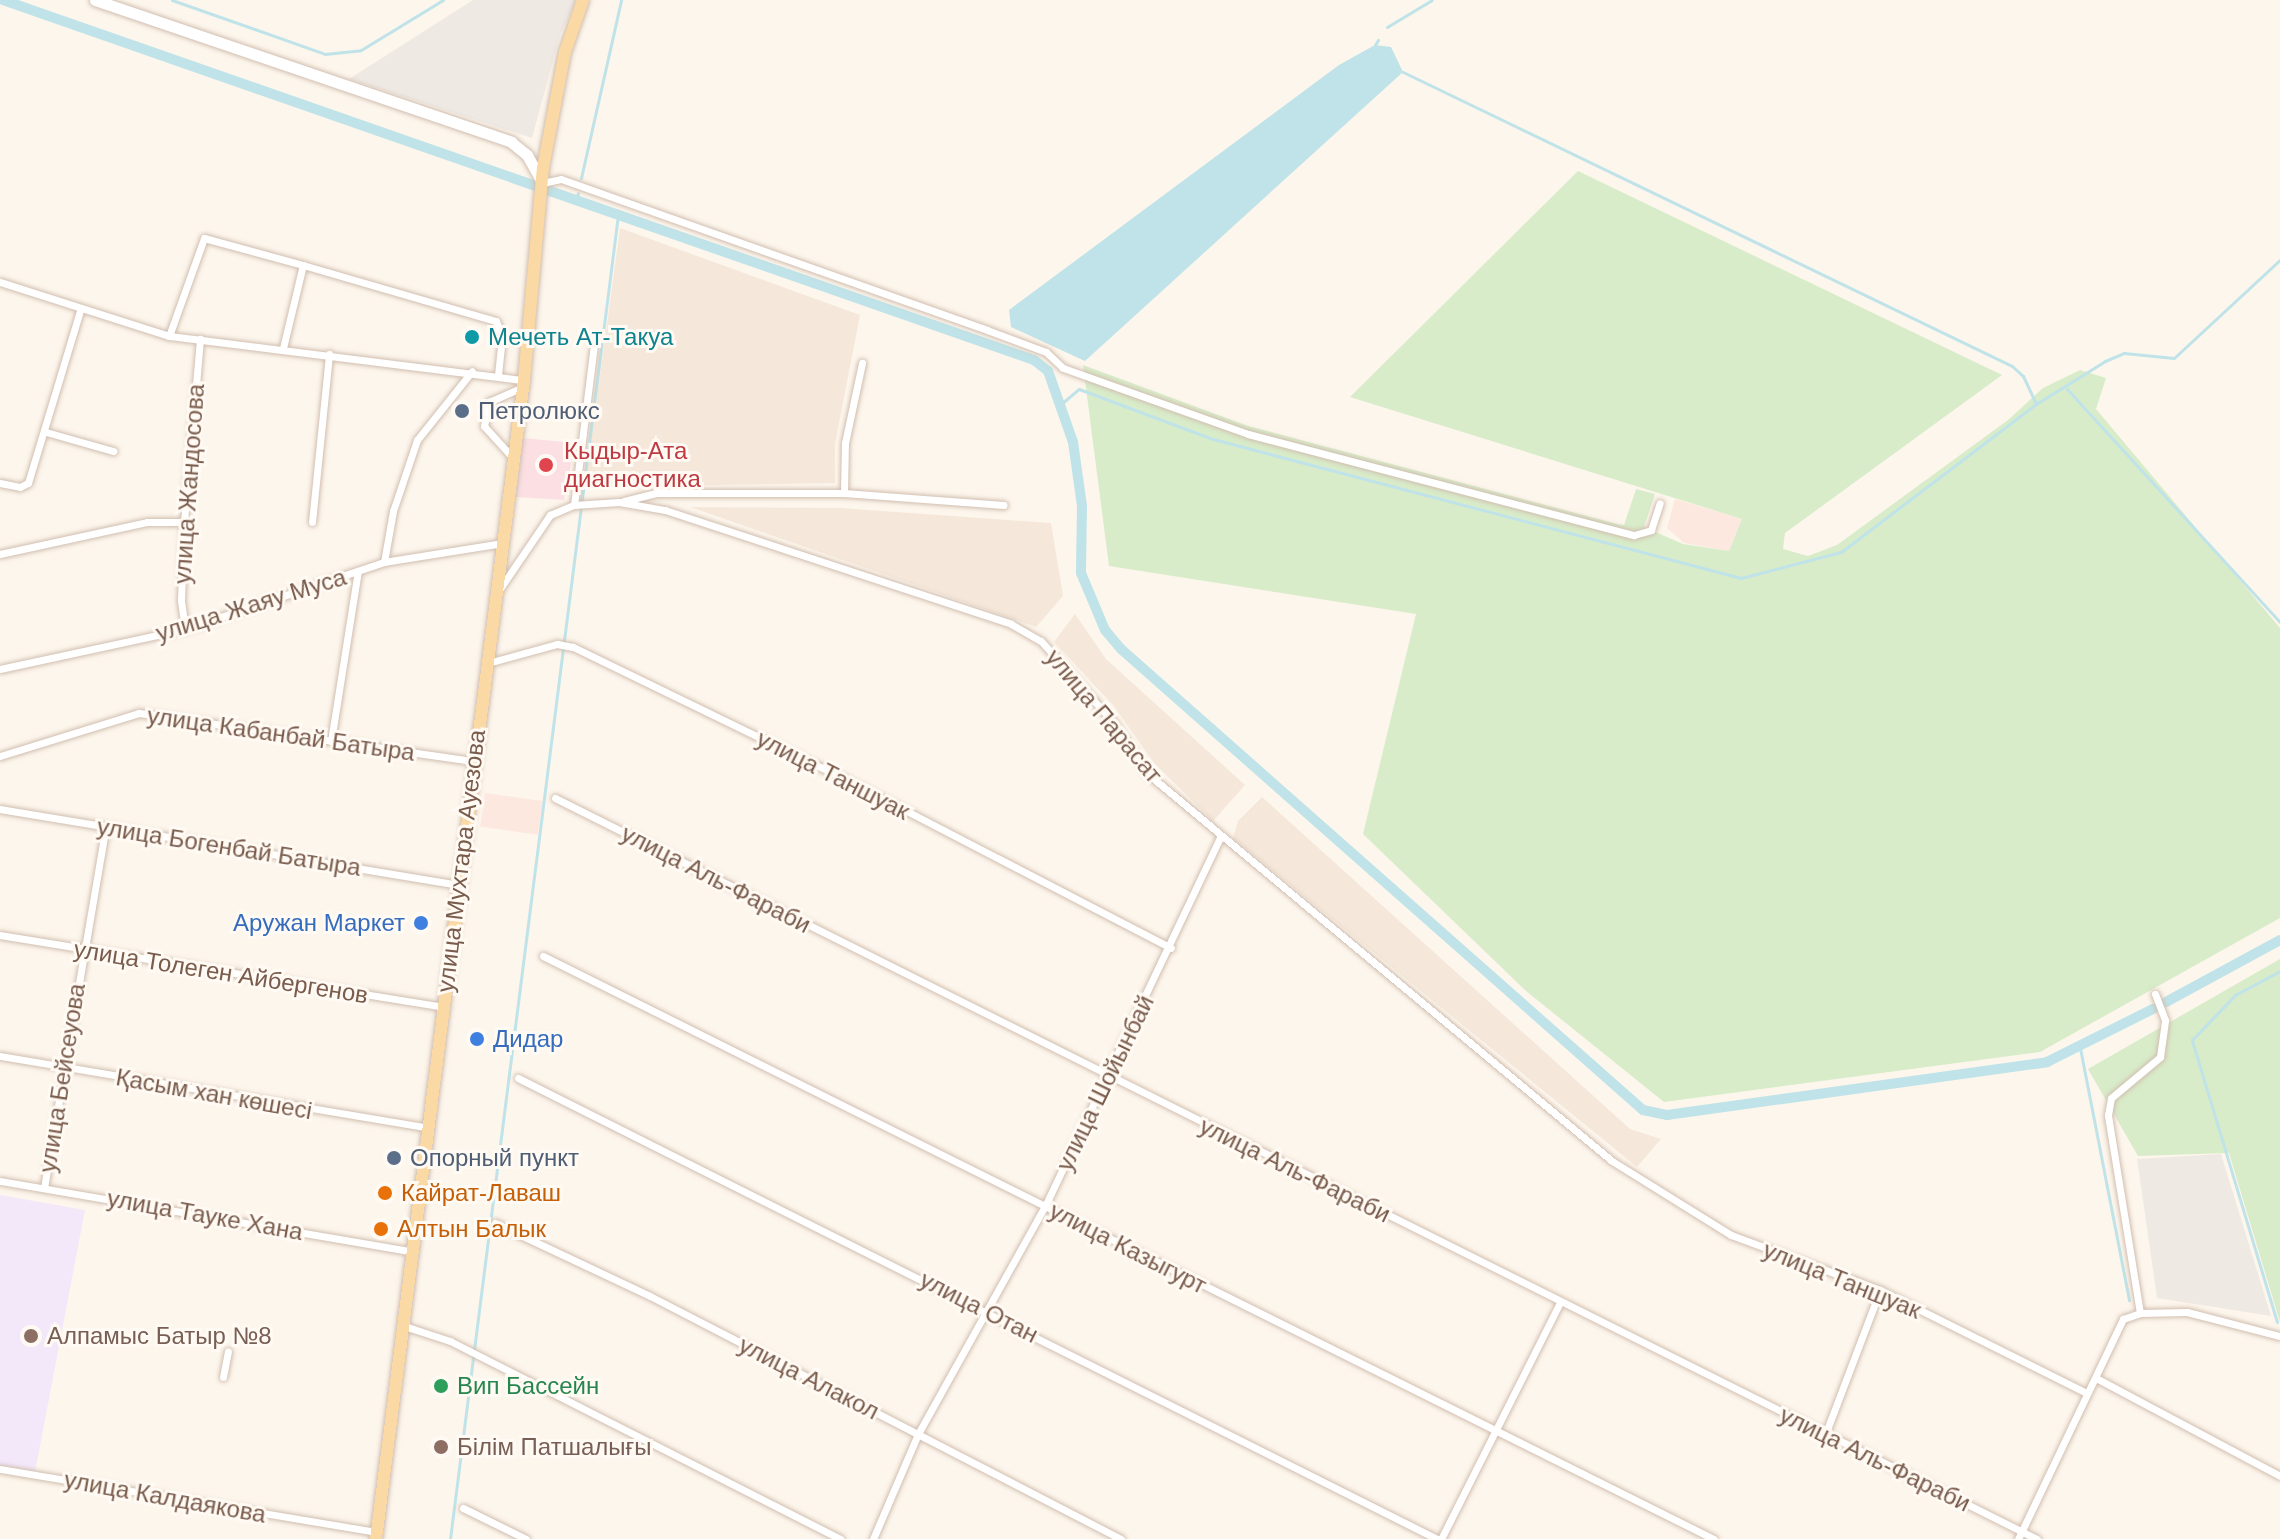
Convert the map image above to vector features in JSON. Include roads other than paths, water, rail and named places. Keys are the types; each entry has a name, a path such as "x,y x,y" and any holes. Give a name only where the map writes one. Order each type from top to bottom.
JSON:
{"main road":[{"path":"95,0 511,142 527,155 542,183"},
{"name":"улица Мухтара Ауезова","path":"376,1536 410,1251 429,1128 473,761 524,383 538,206 559,80 583,0"}],"street":[{"path":"542,183 561,179 767,252 1046,352 1063,368 1248,434 1634,535 1651,530 1660,503"},
{"path":"169,336 204,238 496,321 502,337 498,374"},
{"path":"283,348 303,265"},
{"path":"0,282 169,336 498,374 524,383"},
{"path":"0,483 20,487 28,483 46,432 81,308"},
{"name":"улица Жандосова","path":"185,629 181,600 184,522 200,339"},
{"path":"494,597 550,515 575,505 594,345"},
{"path":"312,522 329,354"},
{"path":"844,493 845,443 862,363"},
{"path":"384,562 393,511 417,440 472,371"},
{"path":"513,458 484,426 489,402 524,383"},
{"path":"46,432 113,451"},
{"path":"675,513 679,493"},
{"path":"619,502 679,493 844,493 1004,505"},
{"name":"улица Парасат","path":"575,505 619,502 675,513 1011,624 1041,641 1113,722 1148,774 1220,838 1642,1182"},
{"path":"0,554 147,522 184,522"},
{"name":"улица Жаяу Муса","path":"0,669 185,629 384,562 502,543"},
{"path":"331,741 358,571"},
{"name":"улица Таншуак","path":"486,663 559,644 568,646 845,779 1171,948"},
{"name":"улица Кабанбай Батыра","path":"0,756 139,713 473,761"},
{"name":"улица Аль-Фараби","path":"555,798 2020,1535 2037,1539"},
{"name":"улица Богенбай Батыра","path":"0,809 459,885"},
{"name":"улица Бейсеуова","path":"44,1188 106,827"},
{"name":"улица Шойынбай","path":"873,1539 918,1434 1045,1206 1171,948 1220,838"},
{"name":"улица Толеген Айбергенов","path":"0,935 443,1007"},
{"name":"улица Казыгурт","path":"543,956 1714,1539"},
{"path":"2140,1313 2108,1115 2111,1098 2160,1057 2165,1020 2155,994"},
{"name":"Қасым хан көшесі","path":"0,1056 429,1128"},
{"name":"улица Отан","path":"518,1078 1439,1539"},
{"name":"улица Тауке Хана","path":"0,1181 410,1251"},
{"name":"улица Таншуак","path":"1642,1182 1731,1235 1880,1290 2087,1393"},
{"name":"улица Алакол","path":"495,1223 1121,1539"},
{"path":"1825,1435 1880,1290"},
{"path":"1439,1539 1560,1302"},
{"path":"2020,1535 2123,1319 2140,1313 2187,1312 2280,1336"},
{"path":"401,1325 478,1355 841,1539"},
{"path":"223,1377 228,1351"},
{"path":"2096,1378 2280,1476"},
{"name":"улица Калдаякова","path":"0,1469 376,1536"},
{"path":"463,1508 526,1539"}],"water":[{"path":"1375,45 1391,47 1403,72 1085,361 1011,327 1009,310 1339,65"}],"waterway":[{"path":"3,0 1034,360 1048,371 1073,442 1082,506 1081,573 1105,630 1121,649 1643,1110 1667,1115 2047,1062 2153,1009"},
{"path":"172,0 325,54 361,50 443,0"},
{"path":"581,178 621,0"},
{"path":"1387,27 1432,0"},
{"path":"1375,45 1378,40"},
{"path":"1403,72 2012,366 2023,376 2036,404"},
{"path":"576,200 578,193"},
{"path":"450,1539 618,214"},
{"path":"1061,404 1079,389 1213,439 1741,578 1841,552 2036,404 2105,361 2124,353 2174,358 2280,260"},
{"path":"2067,389 2280,622"},
{"path":"2166,1002 2280,940"},
{"path":"2277,1322 2192,1040 2235,995 2280,971"},
{"path":"2080,1048 2129,1300"}],"place":[{"name":"Мечеть Ат-Такуа","path":"472,337"},
{"name":"Петролюкс","path":"462,411"},
{"name":"Кыдыр-Ата диагностика","path":"546,465"},
{"name":"Аружан Маркет","path":"421,923"},
{"name":"Дидар","path":"477,1039"},
{"name":"Опорный пункт","path":"394,1158"},
{"name":"Кайрат-Лаваш","path":"385,1193"},
{"name":"Алтын Балык","path":"381,1229"},
{"name":"Алпамыс Батыр №8","path":"31,1336"},
{"name":"Вип Бассейн","path":"441,1386"},
{"name":"Білім Патшалығы","path":"441,1447"}]}
